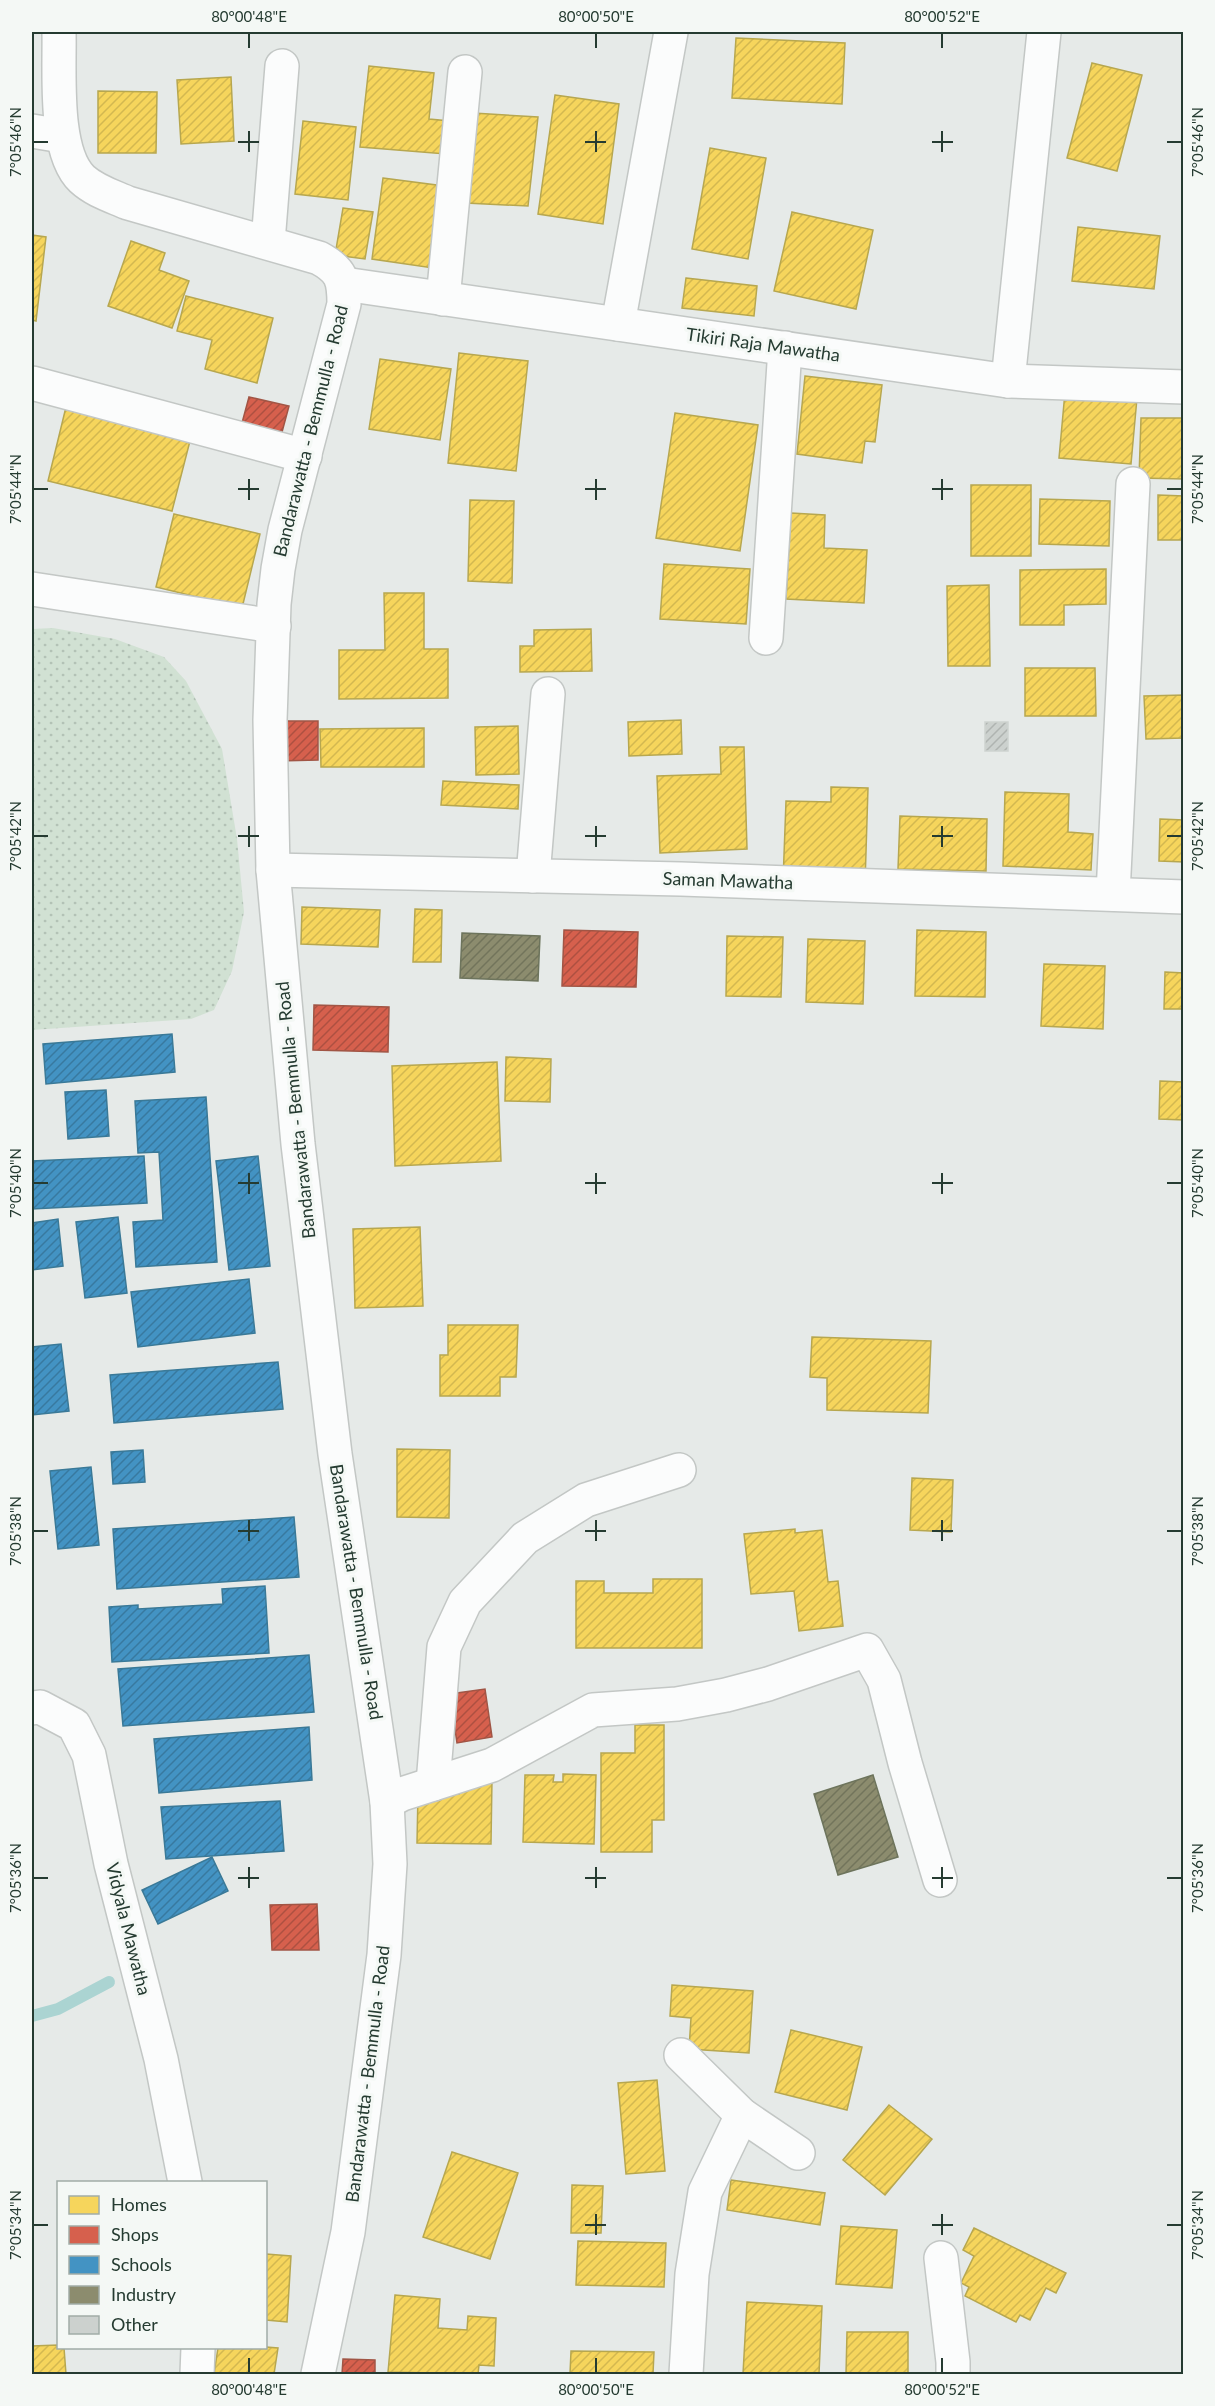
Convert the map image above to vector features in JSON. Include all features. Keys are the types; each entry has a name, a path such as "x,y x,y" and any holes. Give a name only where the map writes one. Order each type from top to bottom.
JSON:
{"street":[{"name":"Bandarawatta - Bemmulla - Road","path":"59,32 47,134 82,179 98,190 128,203 319,258 334,266 344,284 344,304 283,540 275,592 270,720 273,870 298,1144 330,1406 387,1802 390,1864 384,1955 348,2232 318,2374"},
{"path":"618,324 671,32"},
{"path":"1008,381 1044,32"},
{"path":"268,242 282,66"},
{"path":"443,299 465,72"},
{"name":"Tikiri Raja Mawatha","path":"344,284 1008,381 1184,387"},
{"path":"766,638 785,348"},
{"path":"32,383 305,456"},
{"path":"1113,894 1133,484"},
{"path":"32,589 274,626"},
{"path":"533,876 548,694"},
{"name":"Saman Mawatha","path":"273,870 1184,897"},
{"path":"433,1784 444,1647 465,1602 525,1538 577,1505 586,1500 679,1470"},
{"path":"387,1802 402,1794 492,1765 592,1710 677,1704 726,1695 768,1684 867,1650 884,1680 905,1763 940,1880"},
{"name":"Vidyala Mawatha","path":"32,1708 40,1707 74,1725 89,1755 111,1864 161,2059 185,2181"},
{"path":"681,2055 742,2115 798,2153"},
{"path":"686,2374 692,2274 705,2192 742,2115"},
{"path":"942,2258 953,2362 952,2374"},
{"path":"197,2374 198,2349"}],"green space":[{"path":"53,628 115,639 164,657 186,681 222,749 237,839 244,912 232,971 214,1010 191,1019 32,1030 32,629"}],"building: Homes":[{"path":"736,38 845,43 842,104 732,98"},
{"path":"1092,63 1142,75 1117,171 1067,158"},
{"path":"369,66 434,73 429,119 450,121 446,154 360,147"},
{"path":"231,77 234,141 181,144 177,80"},
{"path":"98,91 157,92 156,153 98,153"},
{"path":"555,95 619,104 603,224 538,214"},
{"path":"473,113 538,117 528,206 466,203"},
{"path":"303,121 356,127 348,200 295,194"},
{"path":"710,148 766,158 748,259 692,249"},
{"path":"383,178 444,186 433,268 372,259"},
{"path":"343,208 373,212 365,259 335,255"},
{"path":"792,212 873,230 856,309 774,291"},
{"path":"1078,227 1160,236 1154,289 1072,281"},
{"path":"32,235 46,237 36,321 32,320"},
{"path":"131,241 165,253 159,270 189,281 172,328 108,306"},
{"path":"686,278 757,286 754,316 682,308"},
{"path":"186,296 273,318 257,383 205,369 212,340 177,331"},
{"path":"459,353 528,361 516,471 448,463"},
{"path":"380,359 451,369 440,440 369,429"},
{"path":"805,376 882,385 875,442 865,441 862,463 797,454"},
{"path":"1065,392 1137,398 1131,464 1059,458"},
{"path":"66,407 191,437 172,511 48,481"},
{"path":"675,413 758,425 740,551 656,538"},
{"path":"1141,418 1184,418 1184,479 1139,478"},
{"path":"971,485 1031,485 1031,556 971,556"},
{"path":"1158,495 1184,496 1184,540 1158,540"},
{"path":"1040,499 1110,501 1109,546 1039,544"},
{"path":"470,500 514,501 512,583 468,581"},
{"path":"791,513 825,515 824,548 867,550 864,603 786,599"},
{"path":"174,514 260,534 242,608 156,587"},
{"path":"664,564 750,569 746,624 660,619"},
{"path":"1106,569 1106,604 1064,605 1064,625 1020,625 1020,570"},
{"path":"989,585 990,666 948,666 947,586"},
{"path":"384,593 424,593 424,649 448,649 448,698 339,699 339,650 385,650"},
{"path":"591,629 592,671 520,672 520,646 534,646 534,630"},
{"path":"1025,668 1095,668 1096,716 1025,716"},
{"path":"1184,695 1184,738 1146,739 1144,696"},
{"path":"681,720 682,754 629,756 628,722"},
{"path":"518,726 519,774 476,775 475,727"},
{"path":"424,728 424,767 321,767 320,729"},
{"path":"720,747 744,747 747,849 660,853 657,776 721,774"},
{"path":"443,781 519,785 518,809 441,805"},
{"path":"831,787 868,788 865,884 783,882 786,801 831,802"},
{"path":"1005,792 1069,794 1068,832 1093,834 1091,870 1003,866"},
{"path":"900,816 987,819 986,871 898,869"},
{"path":"1160,819 1184,820 1184,862 1159,861"},
{"path":"302,907 380,910 378,947 301,944"},
{"path":"415,909 442,910 441,962 413,962"},
{"path":"917,930 986,932 985,997 915,996"},
{"path":"727,936 783,937 781,997 726,996"},
{"path":"808,939 865,941 863,1004 806,1002"},
{"path":"1044,964 1105,966 1103,1029 1041,1026"},
{"path":"1165,972 1184,973 1184,1009 1164,1009"},
{"path":"506,1057 551,1059 550,1102 505,1101"},
{"path":"497,1062 501,1161 395,1166 392,1066"},
{"path":"1160,1081 1184,1082 1184,1120 1159,1119"},
{"path":"420,1227 423,1306 355,1308 353,1229"},
{"path":"448,1325 518,1325 516,1377 500,1377 500,1396 440,1396 440,1355 448,1355"},
{"path":"812,1337 931,1341 928,1413 827,1410 827,1378 810,1377"},
{"path":"397,1449 450,1450 449,1518 397,1517"},
{"path":"912,1478 953,1480 951,1532 910,1530"},
{"path":"795,1529 795,1533 822,1530 828,1582 838,1581 843,1626 799,1631 794,1591 751,1594 744,1534"},
{"path":"653,1579 702,1579 702,1648 576,1648 576,1581 604,1581 604,1593 653,1593"},
{"path":"635,1725 664,1725 664,1820 652,1820 652,1852 601,1852 601,1753 635,1753"},
{"path":"563,1774 596,1775 594,1844 523,1842 525,1775 554,1775 553,1782 563,1782"},
{"path":"459,1778 492,1779 491,1844 417,1843 418,1793 459,1794"},
{"path":"672,1985 753,1991 749,2053 689,2049 691,2018 670,2016"},
{"path":"791,2030 862,2047 847,2110 775,2092"},
{"path":"657,2080 665,2171 626,2174 618,2083"},
{"path":"889,2105 932,2139 885,2195 843,2160"},
{"path":"452,2152 518,2173 490,2259 423,2237"},
{"path":"731,2180 825,2193 820,2225 727,2210"},
{"path":"572,2185 603,2186 601,2233 571,2233"},
{"path":"841,2226 897,2230 892,2288 836,2284"},
{"path":"974,2228 1066,2273 1056,2293 1046,2288 1030,2320 1020,2315 1016,2322 965,2296 969,2287 961,2283 974,2256 963,2250"},
{"path":"578,2241 666,2243 664,2287 576,2285"},
{"path":"267,2254 291,2256 287,2322 267,2320"},
{"path":"395,2295 440,2299 438,2328 467,2330 468,2316 496,2318 494,2366 479,2365 478,2374 388,2372"},
{"path":"747,2302 822,2306 819,2374 743,2374"},
{"path":"847,2332 908,2332 908,2374 846,2374"},
{"path":"57,2345 57,2349 64,2349 66,2374 32,2374 32,2346"},
{"path":"278,2348 274,2374 214,2374 218,2349"},
{"path":"571,2351 654,2352 653,2374 570,2374"}],"building: Shops":[{"path":"249,397 289,406 282,432 242,423"},
{"path":"277,721 318,721 318,760 278,761"},
{"path":"564,930 638,932 636,987 562,986"},
{"path":"314,1005 389,1007 388,1052 313,1050"},
{"path":"485,1689 492,1737 457,1743 450,1694"},
{"path":"317,1904 319,1950 272,1950 270,1905"},
{"path":"343,2359 375,2360 375,2374 342,2374"}],"building: Schools":[{"path":"172,1034 175,1072 46,1084 43,1044"},
{"path":"106,1090 109,1136 68,1139 65,1092"},
{"path":"206,1097 217,1262 136,1267 133,1222 163,1220 159,1152 138,1153 135,1101"},
{"path":"144,1156 147,1203 32,1209 32,1161"},
{"path":"258,1156 270,1266 229,1270 216,1161"},
{"path":"118,1217 127,1293 85,1298 76,1222"},
{"path":"58,1219 63,1266 32,1270 32,1223"},
{"path":"249,1279 255,1333 138,1347 131,1292"},
{"path":"61,1344 69,1411 32,1415 32,1347"},
{"path":"278,1362 283,1409 114,1423 110,1375"},
{"path":"143,1450 145,1482 113,1484 111,1452"},
{"path":"91,1467 99,1545 58,1549 50,1471"},
{"path":"294,1517 299,1577 117,1589 113,1529"},
{"path":"265,1586 269,1653 112,1662 109,1607 138,1605 138,1609 223,1604 222,1589"},
{"path":"309,1655 314,1712 123,1726 118,1669"},
{"path":"309,1727 312,1780 159,1793 154,1739"},
{"path":"280,1801 284,1851 166,1859 161,1807"},
{"path":"212,1857 228,1891 158,1924 142,1890"}],"building: Industry":[{"path":"462,933 540,936 538,981 460,978"},
{"path":"873,1775 898,1857 838,1875 814,1794"}],"building: Other":[{"path":"985,722 1008,722 1008,751 985,751"}],"waterway":[{"path":"32,2016 58,2009 109,1982"}]}
